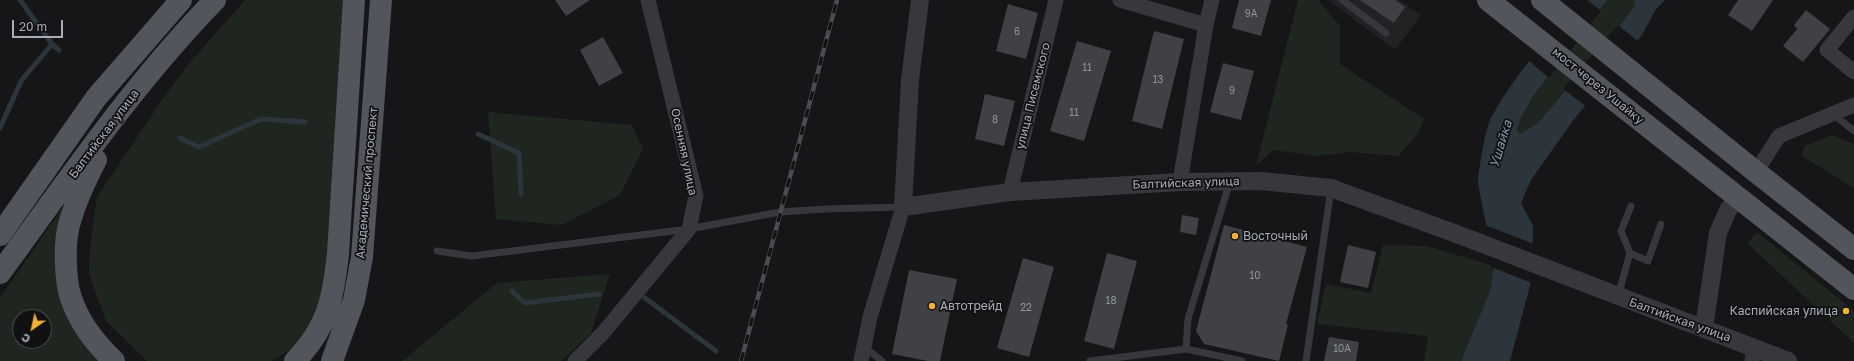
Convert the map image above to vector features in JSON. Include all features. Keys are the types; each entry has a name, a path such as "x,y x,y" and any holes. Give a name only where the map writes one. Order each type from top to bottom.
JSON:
{"main road":[{"path":"0,235 164,0"},
{"path":"96,98 181,0"},
{"name":"Балтийская улица","path":"0,273 122,109 175,44 215,0"},
{"name":"Академический проспект","path":"295,361 305,351 328,313 333,294 338,254 354,0"},
{"name":"Академический проспект","path":"332,361 354,300 362,258 381,0"},
{"name":"мост через Ушайку","path":"1488,0 1738,198"},
{"path":"1542,0 1854,249"},
{"path":"114,361 97,345 71,298 65,261 68,226 84,184 122,109"},
{"path":"1738,198 1854,289"}],"street":[{"name":"Осенняя улица","path":"575,361 603,332 689,229 696,196 648,0"},
{"path":"863,354 870,317 903,207 910,80 920,0"},
{"name":"улица Писемского","path":"1010,192 1056,0"},
{"path":"1120,0 1206,24"},
{"path":"1180,182 1206,24 1212,0"},
{"path":"1854,17 1827,50 1854,72"},
{"path":"1756,172 1779,136 1854,105"},
{"name":"Балтийская улица","path":"903,207 1010,192 1180,182 1261,180 1331,188 1704,328 1753,354 1788,361"},
{"path":"1704,328 1718,233 1728,210 1738,198"}],"lane":[{"path":"1342,0 1386,33"},
{"path":"1834,114 1854,131"},
{"path":"1186,349 1188,319 1230,181"},
{"path":"1306,361 1331,188"},
{"path":"1618,297 1630,253 1621,231 1630,206"},
{"path":"437,251 472,256 689,229 780,212 903,207"},
{"path":"1630,253 1648,262 1661,224"},
{"path":"1090,361 1186,349 1242,361"},
{"path":"863,354 882,361"}],"shaded area":[{"path":"245,0 345,0 331,258 316,318 297,345 272,361 147,361 106,321 89,274 90,247 97,197 186,67"},
{"path":"1298,0 1318,0 1340,26 1340,64 1424,119 1419,133 1398,156 1349,152 1318,156 1273,150 1256,166"},
{"path":"1328,0 1399,0 1421,15 1395,50"},
{"path":"1607,0 1635,0 1635,5 1622,23 1538,123 1520,134 1517,132 1521,118 1533,96"},
{"path":"488,112 632,125 643,149 620,195 562,225 496,219"},
{"path":"1833,135 1854,144 1854,188 1802,156 1804,146"},
{"path":"70,197 57,271 106,361 0,361 0,298"},
{"path":"1757,232 1854,311 1854,343 1747,243"},
{"path":"1383,245 1427,246 1494,266 1490,291 1461,361 1424,361 1428,336 1317,324 1326,284 1371,293"},
{"path":"610,274 591,333 561,361 402,361 497,283"}],"water":[{"name":"Ушайка","path":"1579,0 1607,0 1533,96 1521,118 1517,131 1520,134 1538,123 1622,23 1635,5 1635,0 1665,0 1656,9 1642,35 1572,122 1531,180 1521,203 1533,226 1532,278 1510,361 1461,361 1490,291 1494,266 1478,183 1479,169 1489,123 1510,87 1532,57"}],"pier":[{"path":"1577,0 1587,0 1601,11 1549,78 1528,60"},
{"path":"1618,25 1639,42 1587,107 1563,89"},
{"path":"1485,225 1534,244 1532,283 1491,267"}],"building":[{"path":"555,0 590,0 566,16"},
{"path":"1239,0 1271,0 1261,36 1232,28"},
{"path":"1360,0 1395,0 1405,7 1394,23"},
{"path":"1738,0 1773,0 1752,31 1728,15"},
{"path":"1008,4 1038,13 1026,59 996,51"},
{"path":"1806,10 1830,29 1803,62 1783,46 1797,29 1794,25"},
{"path":"1154,31 1184,39 1162,129 1132,121"},
{"path":"603,37 623,73 599,86 580,50"},
{"path":"1077,41 1111,51 1084,141 1050,131"},
{"path":"1223,63 1254,71 1241,120 1210,112"},
{"path":"985,94 1015,101 1004,146 975,139"},
{"path":"1182,215 1199,218 1196,235 1180,232"},
{"path":"1224,225 1307,247 1286,324 1288,325 1279,361 1204,344 1196,331"},
{"path":"1348,245 1376,252 1368,288 1340,282"},
{"path":"1107,253 1137,261 1114,349 1084,341"},
{"path":"1023,258 1054,267 1029,357 997,348"},
{"path":"909,270 957,279 940,361 928,361 892,354"},
{"path":"1329,337 1359,342 1356,361 1324,361"}],"waterway":[{"path":"20,0 52,44 59,50"},
{"path":"0,128 21,81 52,44"},
{"path":"180,138 199,147 261,119 305,122"},
{"path":"478,134 519,153 521,194"},
{"path":"512,291 525,303 599,294"},
{"path":"645,298 716,351"}],"railway":[{"path":"741,361 837,0"}],"place":[{"name":"Восточный","path":"1235,236"},
{"name":"Автотрейд","path":"932,306"},
{"name":"Каспийская улица","path":"1846,311"}]}
